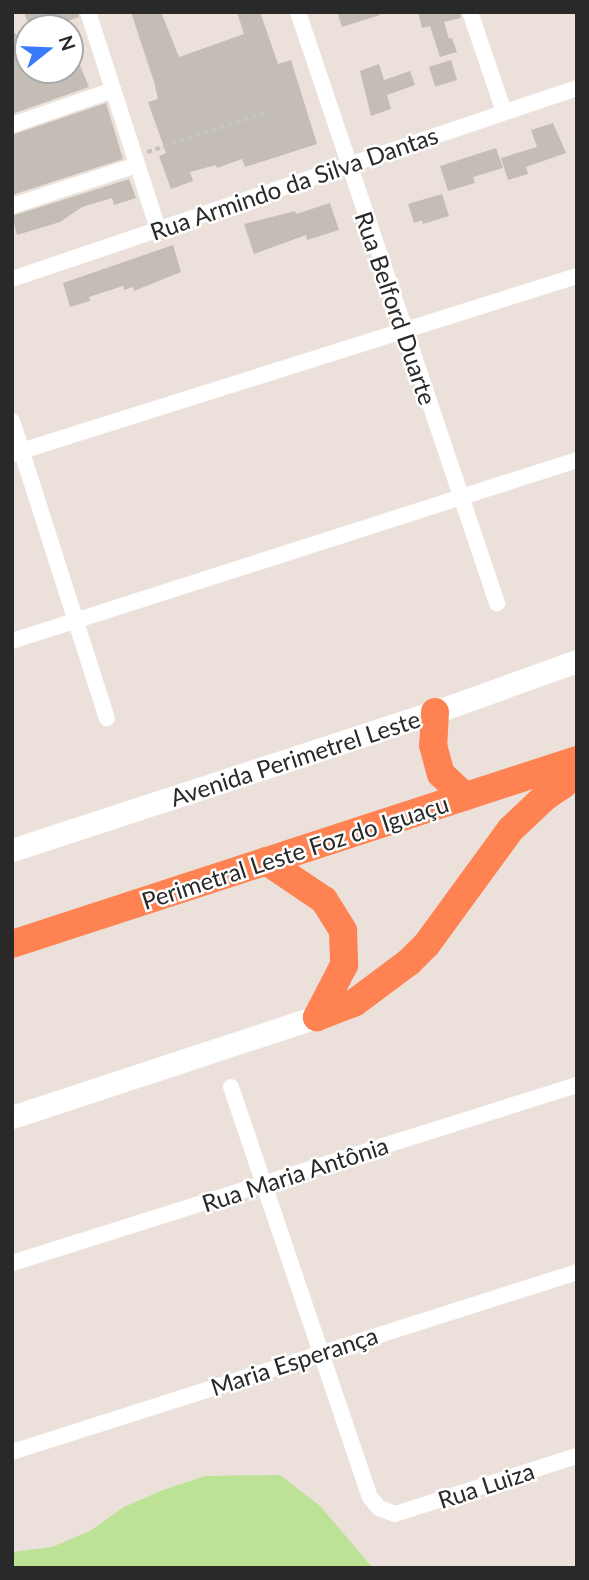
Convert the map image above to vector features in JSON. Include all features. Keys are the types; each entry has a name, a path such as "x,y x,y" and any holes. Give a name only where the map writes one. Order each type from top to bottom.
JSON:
{"highway":[{"path":"435,712 433,745 441,774 465,796"},
{"name":"Perimetral Leste Foz do Iguaçu","path":"12,944 577,760"},
{"path":"317,1017 355,1003 409,962 427,944 511,829 527,812 563,785 577,768"},
{"path":"266,861 324,900 343,931 344,965 317,1017"}],"street":[{"path":"88,12 158,229"},
{"name":"Rua Belford Duarte","path":"298,12 347,165 497,603"},
{"path":"470,12 504,112"},
{"name":"Rua Armindo da Silva Dantas","path":"12,279 577,88"},
{"path":"12,125 113,90"},
{"path":"12,206 136,160"},
{"path":"17,453 577,276"},
{"path":"12,421 17,453 76,620 107,718"},
{"path":"12,641 577,460"},
{"name":"Avenida Perimetrel Leste","path":"12,850 435,712 577,661"},
{"path":"12,1117 317,1017"},
{"name":"Rua Maria Antônia","path":"12,1263 577,1085"},
{"path":"231,1087 320,1353"},
{"name":"Maria Esperança","path":"12,1452 577,1272"},
{"name":"Rua Luiza","path":"320,1353 370,1497 379,1508 395,1514 577,1456"}],"path":[{"path":"136,160 269,112"}],"green space":[{"path":"280,1475 320,1506 373,1568 12,1568 12,1552 52,1547 90,1531 124,1507 163,1490 205,1476"}],"building":[{"path":"24,12 78,14 25,14"},
{"path":"131,12 161,12 179,57 244,34 237,12 260,12 278,64 291,60 317,144 245,167 242,159 217,168 216,165 190,172 193,181 171,189 159,156 166,153 148,102 158,99"},
{"path":"337,12 379,12 380,15 342,27"},
{"path":"418,12 460,12 461,18 444,22 449,39 452,38 457,52 440,57 430,26 422,28"},
{"path":"12,34 14,84 84,84 84,75 89,87 12,114"},
{"path":"451,60 457,80 435,87 429,67"},
{"path":"379,64 384,80 410,71 415,85 387,95 391,109 371,116 360,71"},
{"path":"106,103 123,159 12,195 12,135"},
{"path":"553,123 566,153 526,167 528,174 508,180 501,158 537,147 531,130"},
{"path":"496,148 503,168 473,177 475,183 448,191 440,166"},
{"path":"129,179 136,198 114,205 112,198 82,207 60,222 17,235 12,216"},
{"path":"442,194 449,216 423,224 422,220 414,223 408,204"},
{"path":"330,203 339,230 307,240 306,235 254,254 244,224 295,211 296,214"},
{"path":"173,245 181,272 134,291 133,287 124,290 123,286 89,297 90,301 70,307 63,283"}]}
